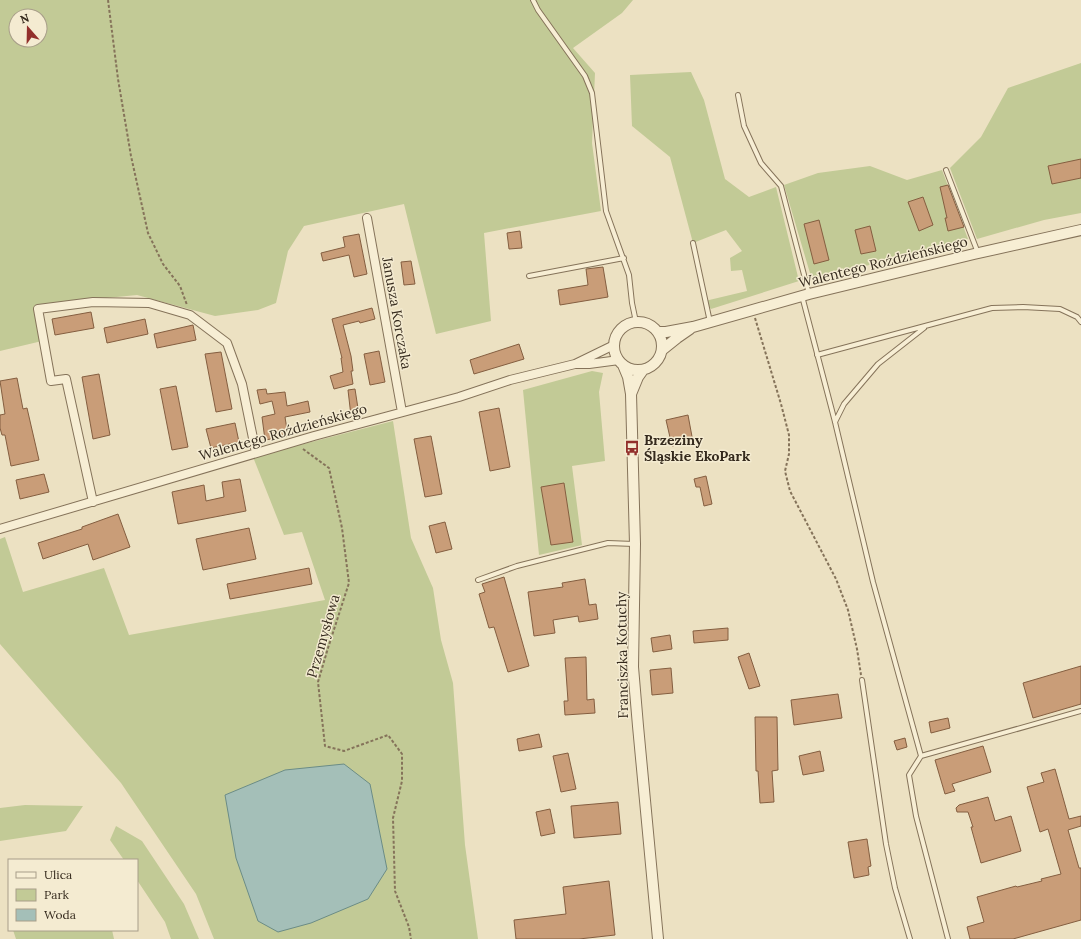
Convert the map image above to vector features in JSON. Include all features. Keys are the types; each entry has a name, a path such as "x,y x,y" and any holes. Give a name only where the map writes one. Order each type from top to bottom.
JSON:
{"street":[{"name":"Janusza Korczaka","path":"367,218 402,412"},
{"name":"Walentego Roździeńskiego","path":"658,332 693,327 805,295 978,253 1081,230"},
{"path":"93,502 66,379 51,381 38,309 93,302 148,303 190,315 227,342 242,384 256,453"},
{"path":"636,322 648,324 658,332 662,342 662,350 656,363 643,370 636,370 621,363 614,350 614,345 615,338 623,327 629,323 636,322"},
{"name":"Walentego Roździeńskiego","path":"662,350 693,327"},
{"name":"Walentego Roździeńskiego","path":"0,529 294,442 459,397 510,380 575,364 614,345"},
{"name":"Walentego Roździeńskiego","path":"575,364 621,363"},
{"name":"Franciszka Kotuchy","path":"621,363 628,377 631,394 635,544 633,666 658,939"},
{"name":"Franciszka Kotuchy","path":"631,394 638,377 643,370"}],"lane":[{"path":"533,0 538,10 585,76 592,93 606,211 629,275 636,322"},
{"path":"738,95 744,126 760,162 781,186 805,295 816,355 835,422 873,582 921,756"},
{"path":"946,170 978,253"},
{"path":"693,243 710,322"},
{"path":"529,276 624,258"},
{"path":"816,355 992,308 1023,307 1060,309 1077,317 1081,322"},
{"path":"835,422 844,404 878,364 926,326"},
{"path":"478,580 516,566 608,543 635,544"},
{"path":"862,680 886,844 895,888 910,939"},
{"path":"948,939 916,816 909,775 921,756 1081,711"}],"path":[{"path":"108,0 118,79 131,156 148,233 163,264 180,286 190,315"},
{"path":"754,309 756,323 789,435 789,454 785,471 790,491 836,579 848,610 862,680"},
{"name":"Przemysłowa","path":"294,442 328,468 342,528 349,583 318,682 325,746 344,751 388,735 402,754 402,781 394,818 395,891 409,927 411,939"}],"green space":[{"path":"0,0 633,0 622,13 573,48 595,73 592,143 601,211 484,233 491,321 436,334 404,204 304,226 288,251 276,303 258,310 215,316 137,295 35,305 42,341 0,351"},
{"path":"1081,63 1081,213 1044,220 977,239 950,168 981,137 1008,88"},
{"path":"691,72 704,100 725,179 749,197 776,187 799,281 711,309 705,301 747,291 742,270 731,271 730,258 742,251 726,230 693,243 670,157 632,126 630,75"},
{"path":"870,166 907,180 942,170 968,239 812,280 784,185 818,173"},
{"path":"592,371 603,373 599,392 605,461 572,466 582,545 539,555 523,390"},
{"path":"393,421 411,538 433,588 441,640 453,683 465,845 478,939 214,939 196,894 121,783 0,644 0,539 5,537 23,592 104,568 129,635 325,600 302,532 284,535 253,457"},
{"path":"25,805 83,806 66,831 0,841 0,808"},
{"path":"116,826 142,841 184,904 199,939 171,939 165,922 138,882 138,859 123,859 110,840"},
{"path":"13,931 112,931 114,939 16,939"}],"water":[{"path":"344,764 370,784 387,869 368,899 311,923 278,932 258,921 236,858 225,795 285,770"}],"building":[{"path":"1081,159 1081,178 1052,184 1048,166"},
{"path":"948,185 964,227 948,231 945,218 947,218 940,187"},
{"path":"923,197 933,225 919,231 908,202"},
{"path":"819,220 829,260 814,264 804,224"},
{"path":"870,226 876,251 861,254 855,230"},
{"path":"520,231 522,248 509,249 507,233"},
{"path":"359,234 367,274 354,277 349,255 323,261 321,253 345,247 343,237"},
{"path":"411,261 415,284 404,285 401,262"},
{"path":"603,267 608,297 560,305 558,290 588,285 586,269"},
{"path":"372,308 375,319 343,325 351,356 353,384 334,389 330,376 343,372 342,358 332,319"},
{"path":"91,312 94,328 55,335 52,319"},
{"path":"145,319 148,334 107,343 104,328"},
{"path":"193,325 196,340 157,348 154,334"},
{"path":"519,344 524,359 474,374 470,360"},
{"path":"379,351 385,382 370,385 364,354"},
{"path":"221,352 232,409 216,412 205,354"},
{"path":"99,374 110,435 93,439 82,377"},
{"path":"17,378 23,409 27,408 39,460 11,466 5,435 2,435 0,428 0,415 5,414 0,381"},
{"path":"176,386 188,447 172,450 160,389"},
{"path":"266,389 267,394 285,392 287,406 308,401 310,412 285,417 288,436 265,440 262,417 275,414 272,401 260,404 257,390"},
{"path":"355,389 359,415 351,416 348,390"},
{"path":"499,408 510,467 490,471 479,412"},
{"path":"688,415 693,442 672,446 666,420"},
{"path":"235,423 239,442 211,448 206,429"},
{"path":"431,436 442,494 425,497 414,439"},
{"path":"44,474 49,492 20,499 16,480"},
{"path":"706,476 712,504 704,506 700,487 696,487 694,479"},
{"path":"240,479 246,511 178,524 172,492 204,485 206,501 224,497 222,482"},
{"path":"564,483 573,542 551,545 541,487"},
{"path":"118,514 130,547 93,560 88,544 43,559 38,543 82,529 82,527"},
{"path":"445,522 452,549 436,553 429,526"},
{"path":"249,528 256,559 203,570 196,539"},
{"path":"309,568 312,584 230,599 227,584"},
{"path":"504,577 529,666 508,672 494,627 489,628 479,594 485,592 482,584"},
{"path":"585,579 589,605 596,604 598,619 579,622 578,616 553,620 555,633 534,636 528,592 563,587 562,583"},
{"path":"728,628 728,640 694,643 693,631"},
{"path":"670,635 672,649 653,652 651,638"},
{"path":"749,653 760,686 749,689 738,657"},
{"path":"586,657 587,700 594,699 595,713 565,715 564,701 568,701 565,658"},
{"path":"1081,666 1081,704 1033,718 1023,683"},
{"path":"671,668 673,693 652,695 650,670"},
{"path":"838,694 842,718 794,725 791,700"},
{"path":"755,717 777,717 778,770 772,771 774,802 760,803 758,771 756,771"},
{"path":"948,718 950,728 931,733 929,722"},
{"path":"539,734 542,747 519,751 517,739"},
{"path":"905,738 907,747 897,750 894,741"},
{"path":"983,746 991,772 952,784 955,791 945,794 935,760"},
{"path":"820,751 824,771 803,775 799,756"},
{"path":"568,753 576,789 561,792 553,756"},
{"path":"1055,769 1069,819 1081,816 1081,826 1068,830 1079,868 1081,868 1081,920 1013,939 970,939 967,927 984,922 977,897 1016,886 1042,881 1041,879 1061,874 1048,829 1040,832 1027,787 1044,782 1041,773"},
{"path":"988,797 995,821 1011,816 1021,851 981,863 968,812 957,812 956,808 959,805"},
{"path":"618,802 621,834 574,838 571,806"},
{"path":"550,809 555,833 541,836 536,812"},
{"path":"867,839 871,866 868,867 869,875 854,878 848,842"},
{"path":"609,881 615,935 579,939 516,939 514,920 566,914 563,887"}],"place":[{"name":"Brzeziny Śląskie EkoPark","path":"632,448"}]}
